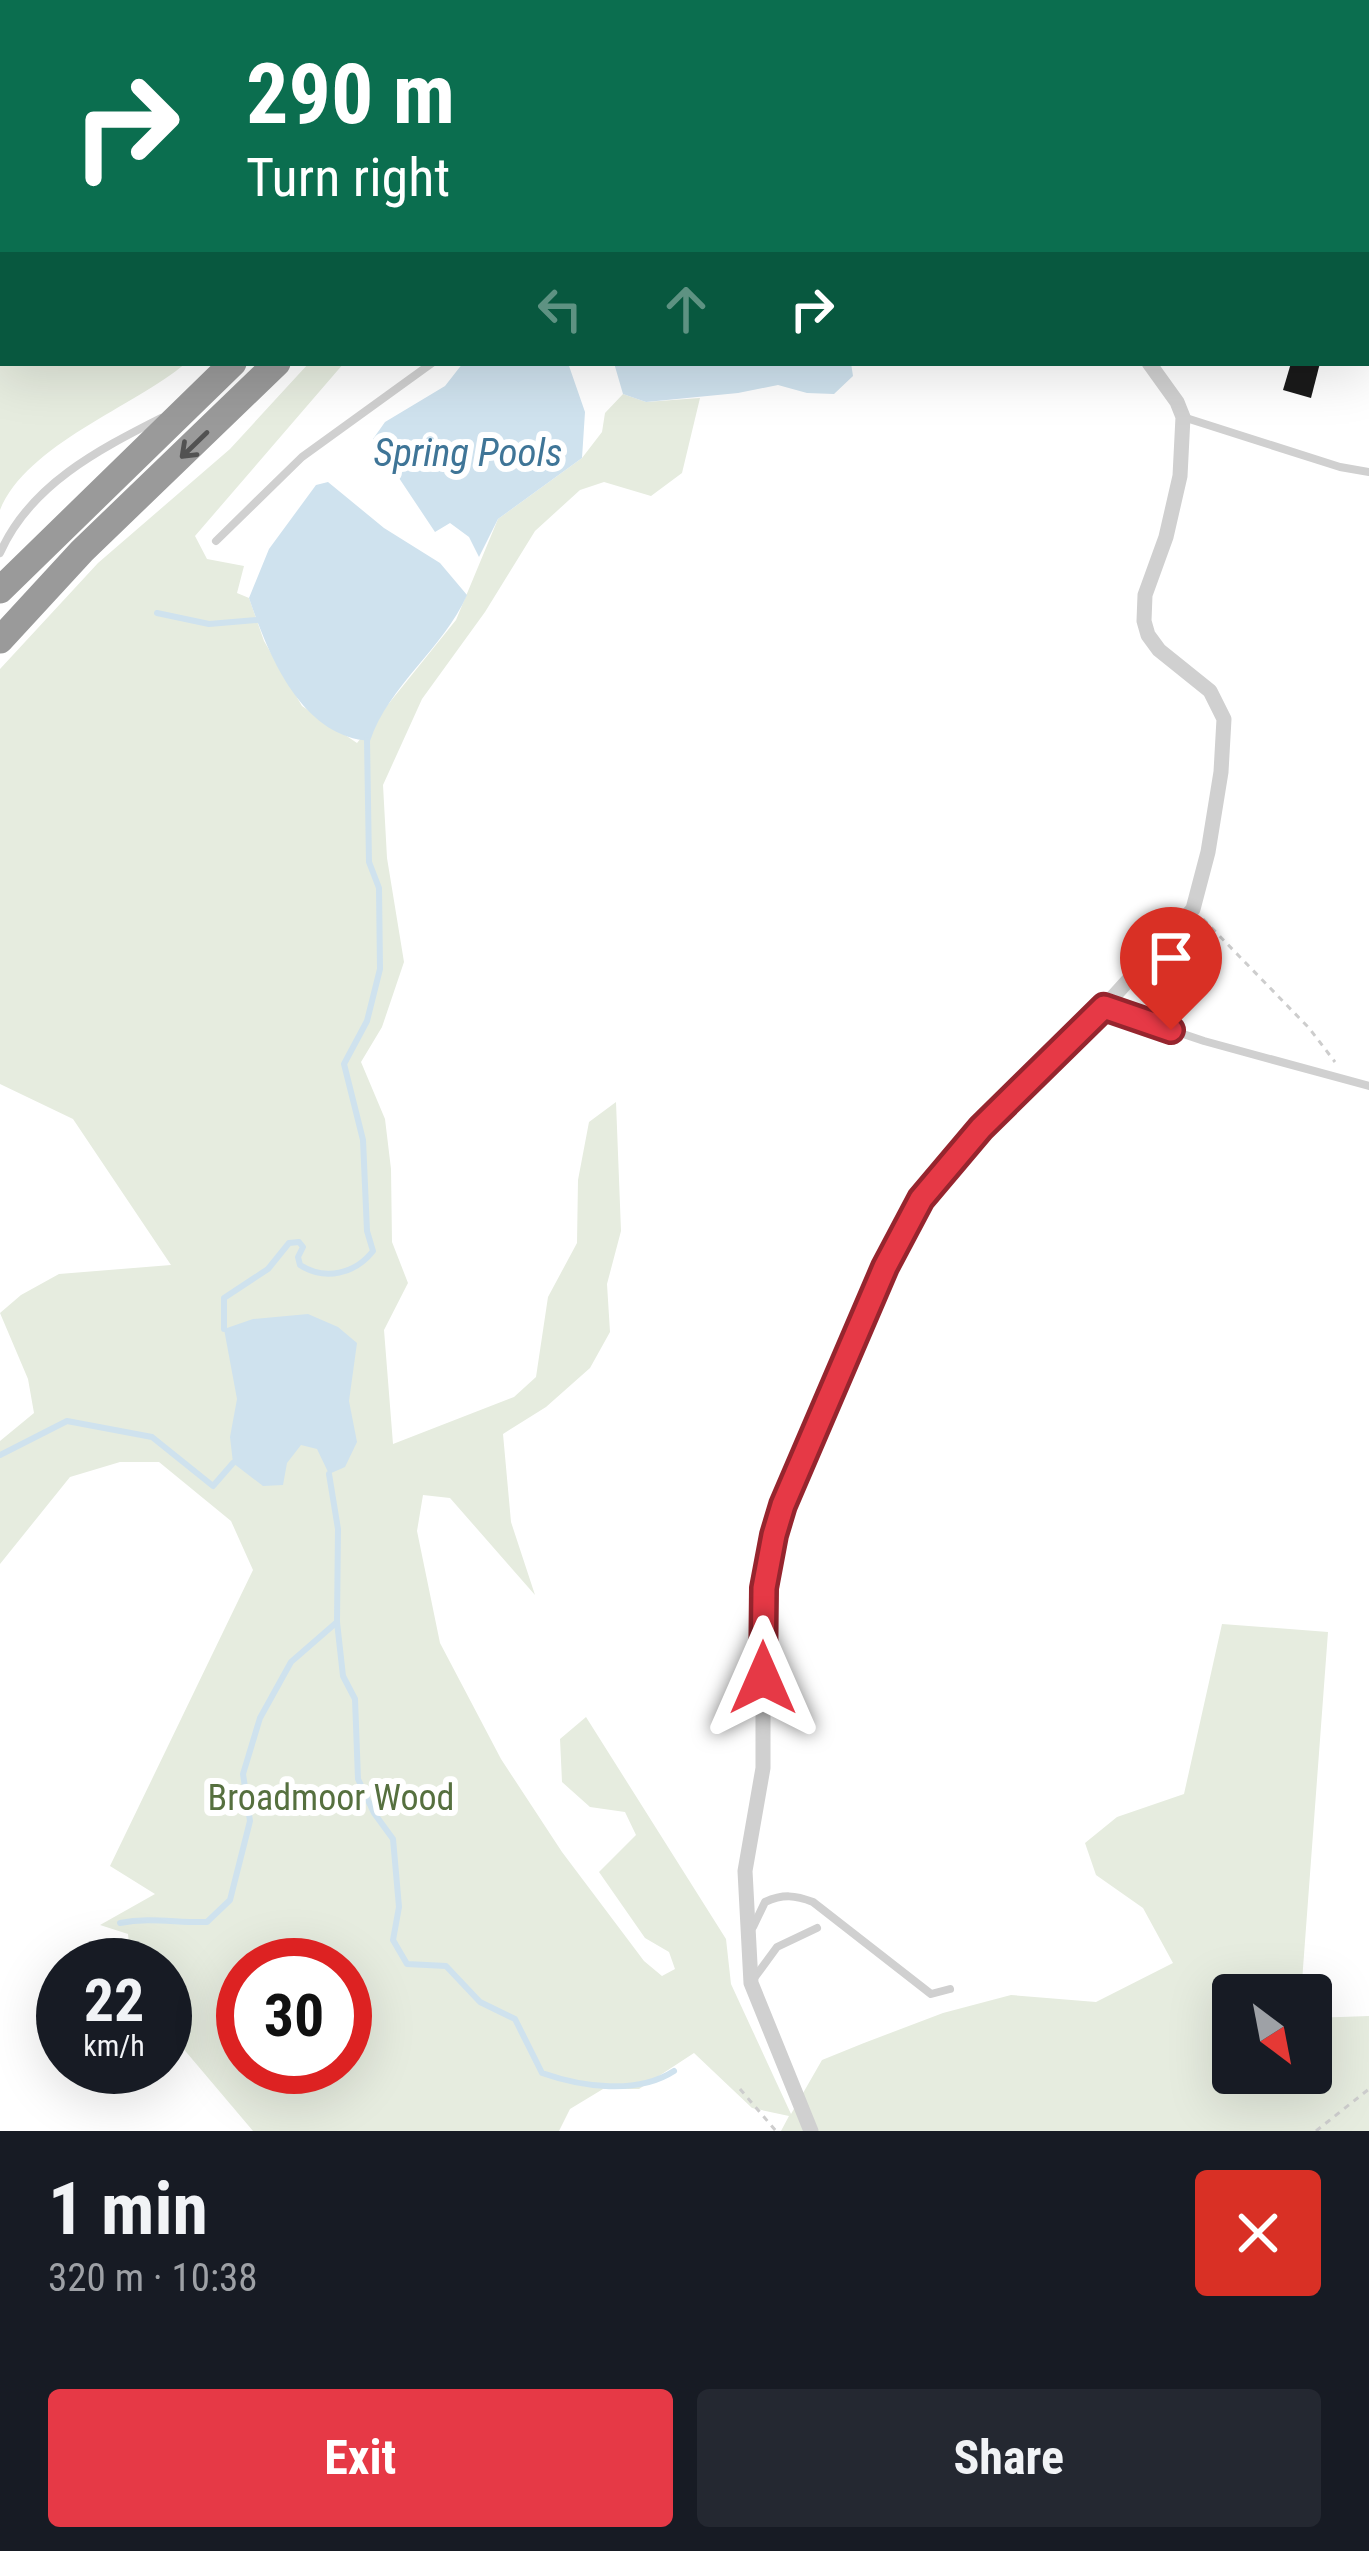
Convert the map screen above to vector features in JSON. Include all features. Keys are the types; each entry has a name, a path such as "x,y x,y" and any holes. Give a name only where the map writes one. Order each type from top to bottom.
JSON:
{"highway":[{"path":"0,590 230,366"},
{"path":"0,640 82,551 274,366"}],"street":[{"path":"812,2131 752,1983 745,1871 763,1768 764,1588 783,1505 885,1267 921,1199 981,1128 1104,1007 1193,909 1212,832 1224,719 1210,691 1160,650 1144,621 1145,595 1166,537 1180,476 1183,417 1178,402 1151,366"}],"lane":[{"path":"216,541 302,458 428,366"},
{"path":"0,553 24,512 80,462 194,402"},
{"path":"1183,417 1369,472"},
{"path":"1104,1007 1204,1042 1369,1086"},
{"path":"749,1940 765,1902 788,1895 800,1897 931,1994 950,1989"},
{"path":"752,1983 777,1947 817,1928"}],"path":[{"path":"1193,909 1309,1028 1349,1080"},
{"path":"740,2089 776,2131"},
{"path":"1316,2131 1369,2089"}],"green space":[{"path":"0,366 182,366 33,465 0,510"},
{"name":"Broadmoor Wood","path":"306,366 341,366 195,536 207,559 244,566 237,593 249,598 264,641 302,706 357,743 456,620 498,519 582,458 602,432 605,413 623,394 646,402 700,398 682,473 651,496 604,482 580,490 535,531 485,612 422,699 383,785 387,858 404,962 382,1027 361,1062 385,1119 392,1242 408,1283 384,1330 393,1444 514,1397 536,1377 548,1297 577,1243 578,1180 589,1122 616,1102 621,1231 607,1284 610,1332 590,1368 546,1407 503,1434 511,1522 535,1595 450,1498 423,1495 417,1531 440,1643 501,1759 562,1852 644,1961 662,1976 675,1969 669,1952 645,1938 599,1872 636,1835 625,1812 590,1807 562,1782 560,1739 586,1717 726,1939 731,1984 791,2114 822,2060 864,2043 943,2013 1011,1995 1096,2002 1173,1963 1143,1908 1096,1875 1085,1843 1117,1817 1184,1794 1222,1624 1328,1632 1303,1974 1212,1974 1212,2094 1332,2094 1332,2017 1369,2016 1369,2131 781,2131 789,2116 752,2108 694,2053 639,2089 603,2089 570,2109 559,2131 253,2131 222,2094 372,2094 372,1938 216,1938 216,2087 192,2059 192,1938 128,1938 100,1925 155,1894 110,1866 253,1570 231,1521 159,1462 120,1462 70,1477 0,1564 0,1441 34,1413 28,1379 0,1313 59,1274 171,1265 73,1119 0,1084 0,669 98,563 230,449"}],"water":[{"name":"Spring Pools","path":"461,366 569,366 585,412 582,458 498,519 479,557 469,537 450,523 435,532 373,439 385,422 445,386"},
{"path":"615,366 851,366 853,376 834,394 778,385 646,402 623,394"},
{"path":"328,482 384,528 440,563 467,595 390,702 370,741 346,736 306,709 277,667 249,598 269,549 316,485"},
{"path":"308,1314 338,1327 357,1343 349,1401 357,1442 345,1467 329,1474 317,1449 301,1445 287,1463 283,1485 263,1486 233,1463 230,1437 237,1399 224,1329 253,1319"}],"building":[{"path":"1290,366 1319,366 1311,398 1283,390"}],"waterway":[{"path":"157,613 209,624 257,620"},
{"path":"224,1329 224,1298 268,1269 289,1243 299,1242 303,1247 300,1265 329,1274 349,1270 373,1251 367,1231 363,1140 344,1064 367,1021 380,969 379,888 369,862 367,740"},
{"path":"0,1455 67,1421 152,1437 213,1486 233,1463"},
{"path":"329,1474 338,1529 337,1622 343,1676 355,1699 358,1779 393,1839 399,1907 393,1940 407,1964 446,1966 480,2002 515,2019 542,2073 574,2082 627,2086 674,2071"},
{"path":"120,1923 207,1922 230,1900 250,1821 243,1774 260,1718 291,1662 337,1622"}],"route":[{"path":"763,1678 764,1588 783,1505 885,1267 921,1199 981,1128 1104,1007 1171,1030"}]}
